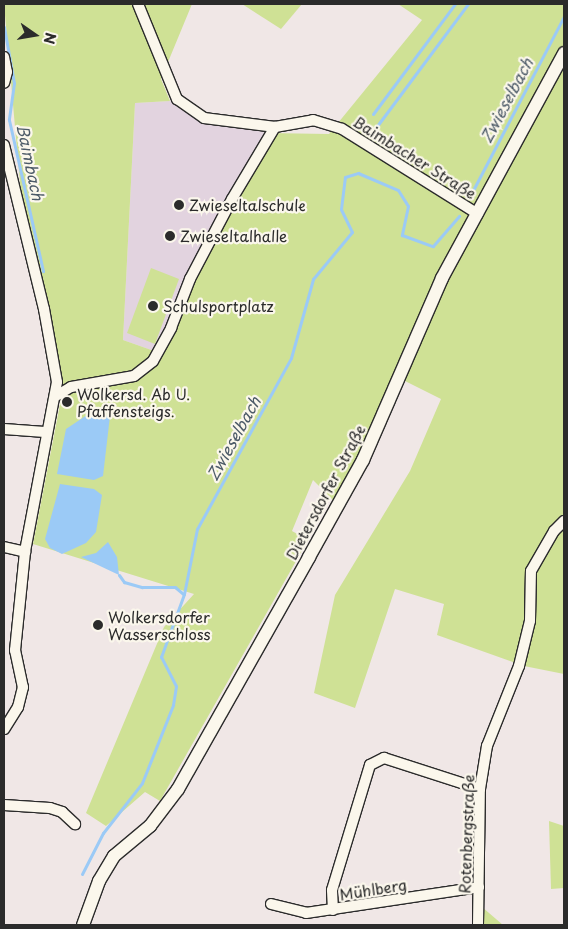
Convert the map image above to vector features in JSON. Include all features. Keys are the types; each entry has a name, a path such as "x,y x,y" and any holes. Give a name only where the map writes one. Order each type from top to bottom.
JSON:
{"street":[{"name":"Baimbacher Straße","path":"138,4 176,99 204,118 275,127 313,120 342,129 478,214"},
{"name":"Dietersdorfer Straße","path":"83,925 100,881 114,856 150,826 178,789 310,557 363,460 442,278 564,53"},
{"path":"4,57 7,72 4,83"},
{"path":"56,396 71,387 134,376 154,361 171,328 190,279 232,198 275,127"},
{"path":"4,145 44,309 56,396 45,432 25,552 16,650 23,687 18,707 4,729"},
{"path":"4,429 45,432"},
{"name":"Rotenbergstraße","path":"478,925 480,790 487,746 519,666 530,621 531,572 554,531 564,522"},
{"path":"4,547 25,552"},
{"path":"333,910 332,890 370,765 384,758 480,790"},
{"path":"4,806 50,808 62,812 74,824"},
{"name":"Mühlberg","path":"271,904 306,913 479,888"}],"shaded area":[{"name":"Zwieseltalschule","path":"170,101 201,119 267,133 157,352 123,340 135,103"}],"green space":[{"path":"4,4 192,4 161,79 170,101 135,103 123,340 157,352 267,133 329,134 422,20 398,4 564,4 564,674 524,666 437,635 444,604 395,589 355,708 314,693 335,595 410,471 441,399 403,380 339,506 313,480 292,531 308,540 160,801 145,792 106,826 86,813 164,627 194,594 33,544 62,394 50,308 21,194"},
{"path":"242,4 302,4 281,29"},
{"name":"Schulsportplatz","path":"151,268 179,279 155,344 127,333"},
{"path":"549,821 564,826 564,888 551,889"},
{"path":"482,907 503,925 482,925"}],"water":[{"path":"87,415 110,416 103,476 94,480 57,474 66,429"},
{"path":"60,484 94,489 102,495 96,532 86,543 62,554 50,548 45,539"},
{"path":"108,542 117,557 119,575 81,557 96,553"}],"waterway":[{"path":"373,114 455,4"},
{"path":"377,126 468,4"},
{"name":"Zwieselbach","path":"470,196 564,16"},
{"name":"Baimbach","path":"4,27 14,83 9,120 43,271"},
{"name":"Zwieselbach","path":"82,874 103,833 142,783 173,705 176,686 161,657 184,594 197,529 291,358 313,279 352,232 341,209 345,177 358,173 398,190 408,206 402,235 433,246 459,216"},
{"name":"Baimbach","path":"119,575 124,582 142,587 175,587 183,594"}],"place":[{"name":"Zwieseltalschule","path":"179,205"},
{"name":"Zwieseltalhalle","path":"170,236"},
{"name":"Schulsportplatz","path":"153,306"},
{"name":"Wolkersd. Ab U. Pfaffensteigs.","path":"67,402"},
{"name":"Wolkersdorfer Wasserschloss","path":"98,625"}]}
